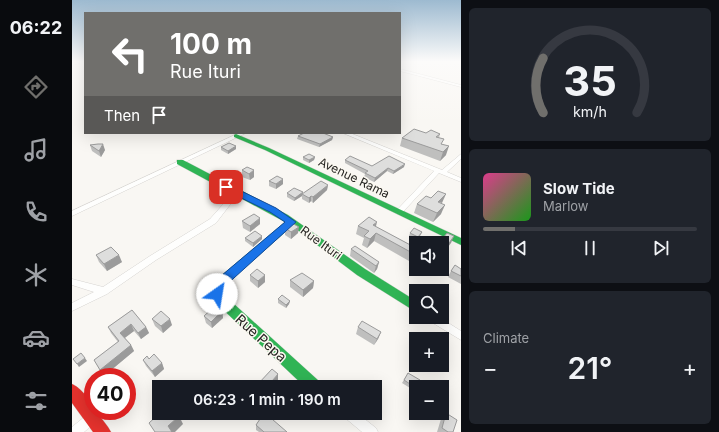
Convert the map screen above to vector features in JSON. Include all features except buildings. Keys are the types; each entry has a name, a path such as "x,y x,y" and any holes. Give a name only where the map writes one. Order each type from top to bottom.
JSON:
{"street":[{"path":"446,82 461,86"},
{"path":"348,134 461,180"},
{"path":"72,214 240,135"},
{"name":"Avenue Rama","path":"240,135 266,149 461,242"},
{"path":"398,212 440,172 461,156"},
{"name":"Rue Ituri","path":"180,162 236,193 273,210 361,272 409,303"},
{"path":"72,308 104,291 153,258 213,221 236,193"},
{"name":"Rue Pepa","path":"291,222 219,284 217,294 223,304 308,380"},
{"path":"72,282 104,291"},
{"path":"442,324 461,336"},
{"path":"72,391 84,407"},
{"path":"76,432 90,420"},
{"path":"93,420 102,432"},
{"path":"357,420 372,432"}],"traffic: fast":[{"path":"236,136 267,149 461,242"},
{"path":"180,162 285,217 361,272 409,303"},
{"path":"291,222 219,284 217,294 219,299 307,380"}],"traffic: jam":[{"path":"72,391 103,432"}],"route":[{"path":"217,294 219,284 291,222 286,217 226,187"}]}
